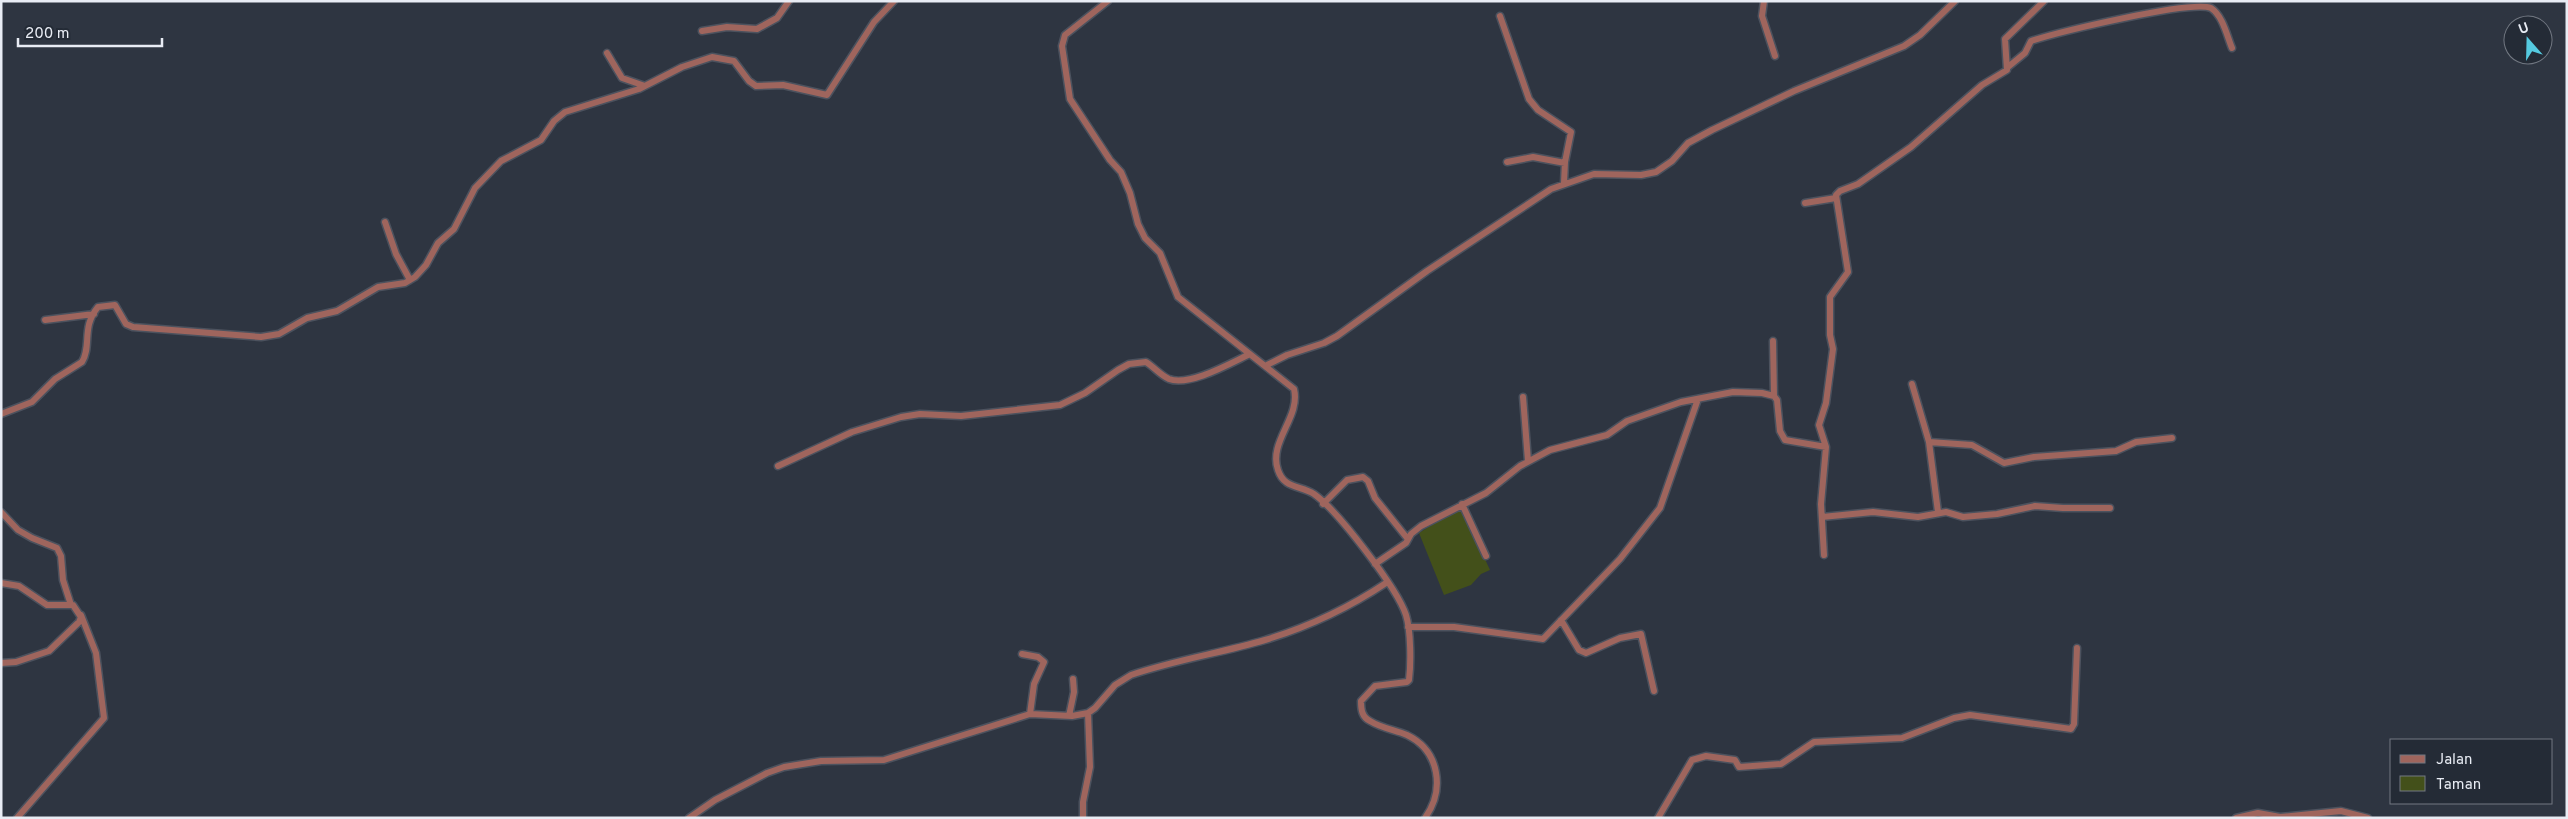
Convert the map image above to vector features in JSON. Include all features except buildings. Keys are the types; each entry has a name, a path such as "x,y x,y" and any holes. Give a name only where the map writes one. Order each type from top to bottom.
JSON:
{"street":[{"path":"702,31 727,27 757,29 777,18 789,1"},
{"path":"1,414 27,405 55,379 82,362 85,357 87,328 98,307 112,304 117,307 126,324 134,327 261,337 279,334 307,318 337,311 373,289 410,280 426,265 438,243 454,229 472,192 497,165 541,140 554,121 565,112 646,86 692,62 720,57 734,61 749,81 756,86 783,84 827,95 874,22 894,1"},
{"path":"1108,1 1065,35 1062,46 1070,99 1110,160 1121,172 1130,193 1138,224 1145,238 1160,253 1178,297 1199,316 1292,386 1295,393 1294,403 1277,452 1278,471 1288,485 1314,495 1348,528 1375,564 1386,583 1397,594 1408,627 1409,680 1407,682 1375,686 1361,701 1361,710 1370,721 1408,736 1426,748 1434,768 1438,786 1436,800 1425,818"},
{"path":"1764,1 1762,16 1775,56"},
{"path":"1265,366 1286,355 1331,340 1459,249 1564,183 1594,174 1640,175 1656,172 1672,161 1688,143 1712,130 1794,91 1904,46 1920,35 1955,1"},
{"path":"2008,67 2004,49 2005,40 2044,1"},
{"path":"1824,555 1822,517 1826,447 1819,427 1826,402 1832,351 1830,298 1848,272 1836,198 1840,191 1858,184 1871,173 1911,147 1977,89 2006,71 2024,53 2028,43 2034,40 2150,10 2183,6 2204,6 2212,9 2220,19 2232,48"},
{"path":"1500,16 1529,99 1538,110 1571,132 1565,163 1564,183"},
{"path":"607,53 622,78 646,86"},
{"path":"1507,162 1533,157 1565,163"},
{"path":"1805,203 1836,198"},
{"path":"385,222 396,254 410,280"},
{"path":"45,320 94,314"},
{"path":"1773,340 1774,396 1778,406 1780,431 1785,440 1826,447"},
{"path":"778,466 852,432 901,417 920,414 961,416 1050,407 1075,399 1129,364 1146,362 1167,378 1181,380 1208,373 1250,354"},
{"path":"1912,384 1929,442 1938,512"},
{"path":"1375,564 1406,543 1407,538 1421,526 1489,492 1528,461 1550,450 1607,435 1627,421 1667,406 1733,392 1762,393 1774,396"},
{"path":"1523,397 1528,461"},
{"path":"1408,627 1484,630 1540,640 1620,558 1660,508 1698,399"},
{"path":"1929,442 1972,445 2004,463 2034,458 2116,452 2136,442 2172,438"},
{"path":"1323,504 1347,480 1363,477 1368,481 1375,498 1407,538"},
{"path":"1462,504 1486,556"},
{"path":"1822,517 1873,512 1918,517 1938,512 1963,516 1997,514 2035,506 2110,508"},
{"path":"1,512 18,530 57,548 61,556 63,580 71,605 81,615 96,653 104,718 17,818"},
{"path":"1,583 18,585 47,605 71,605"},
{"path":"689,818 715,800 784,767 821,761 884,760 1030,714 1069,716 1088,712 1095,708 1115,685 1131,675 1266,640 1331,614 1361,599 1386,583"},
{"path":"1,663 16,662 49,651 79,622 81,615"},
{"path":"1561,620 1579,650 1586,654 1620,638 1641,634 1654,691"},
{"path":"1658,818 1689,763 1701,756 1734,760 1739,767 1776,766 1814,742 1902,738 1965,715 2071,729 2074,724 2077,648"},
{"path":"1022,654 1038,657 1044,662 1034,684 1030,714"},
{"path":"1069,716 1074,692 1073,679"},
{"path":"1084,818 1083,802 1090,767 1088,712"},
{"path":"2236,818 2258,813 2268,816 2298,816 2319,812 2341,811 2368,818"}],"green space":[{"path":"1461,507 1490,570 1481,574 1471,585 1444,595 1419,533"}]}
